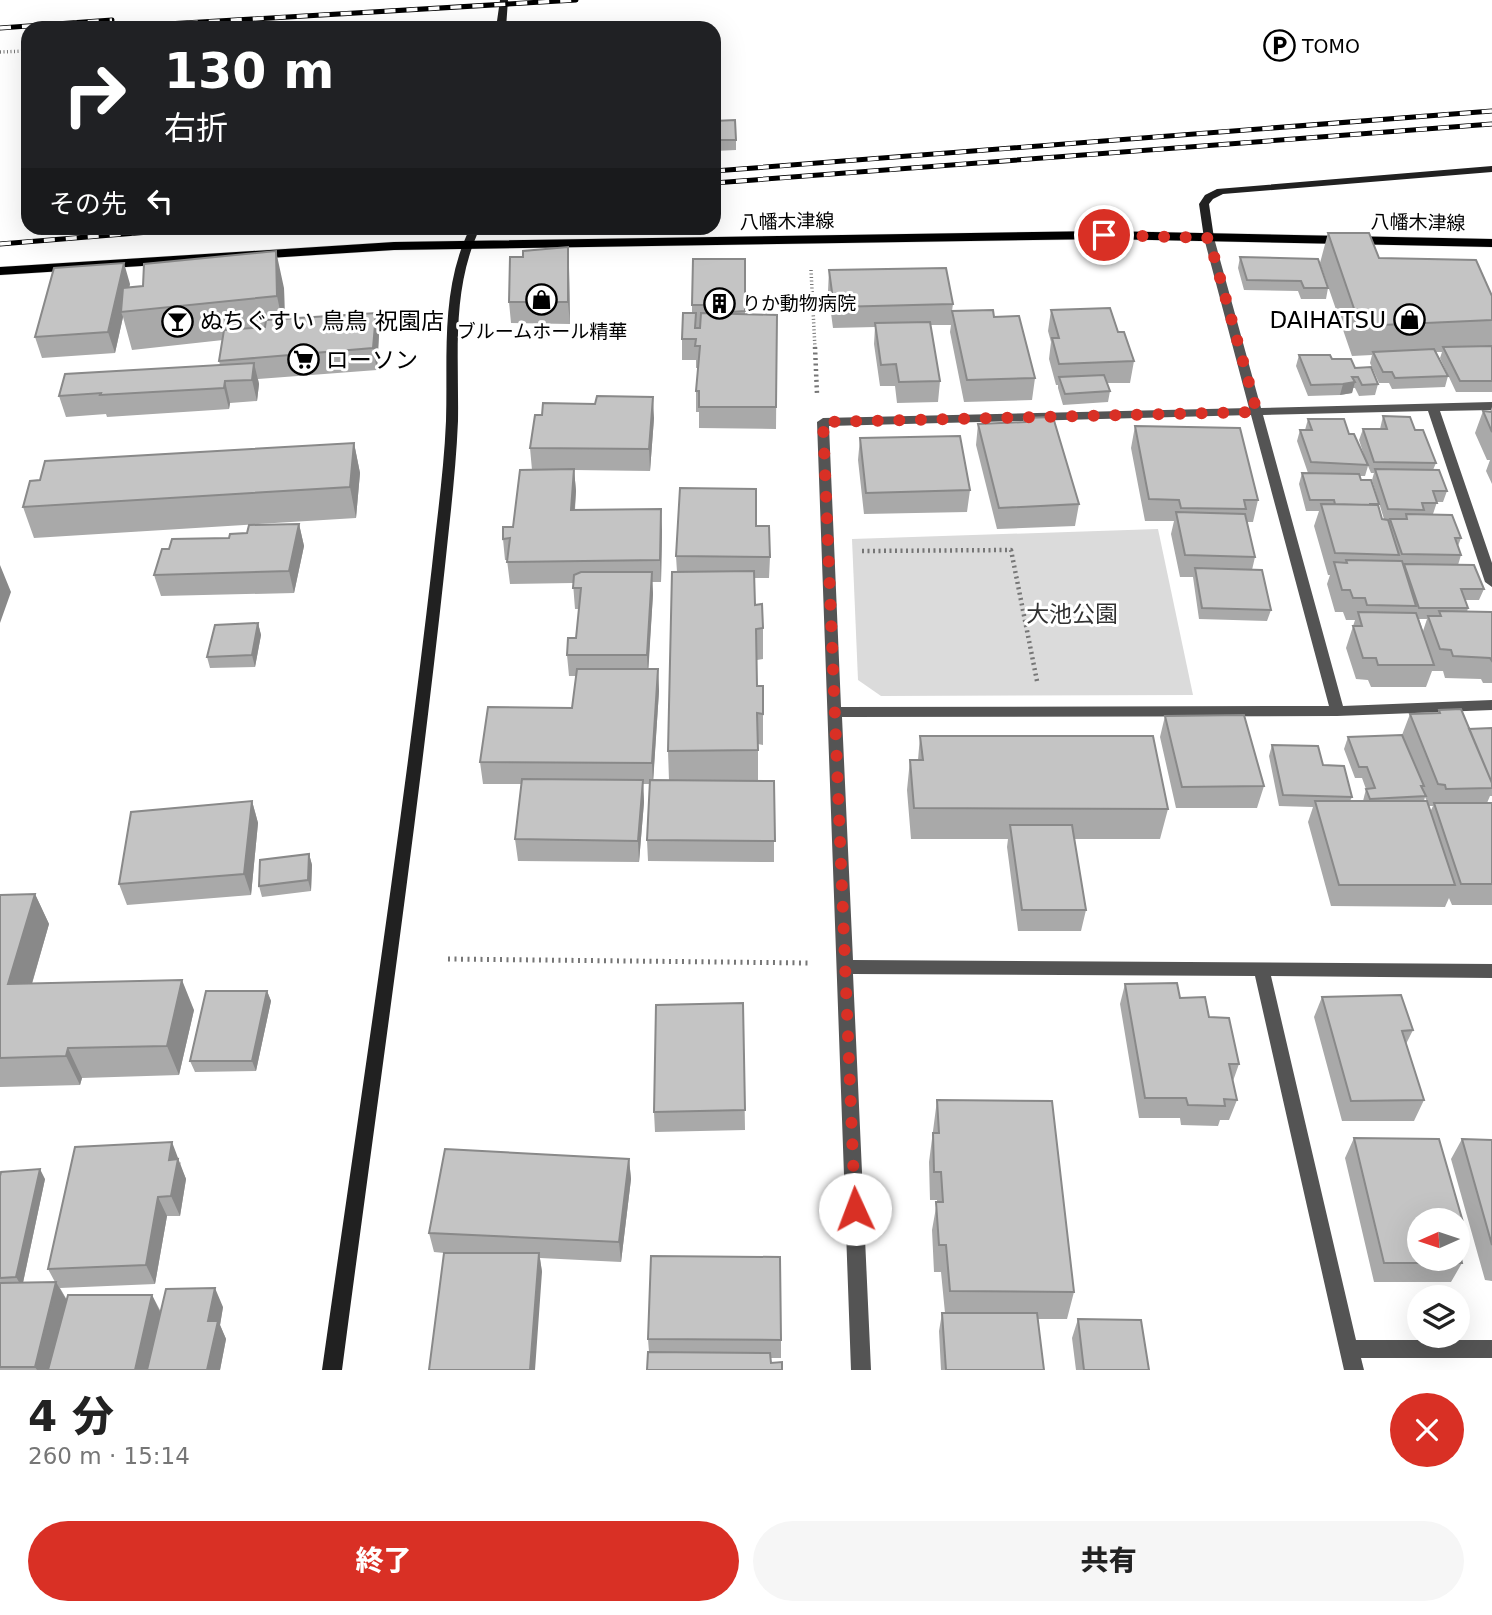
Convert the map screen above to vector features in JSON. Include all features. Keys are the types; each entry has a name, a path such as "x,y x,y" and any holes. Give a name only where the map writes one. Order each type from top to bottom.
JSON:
{"main road":[{"name":"八幡木津線","path":"0,271 394,246 1104,235 1492,243"}],"street":[{"path":"502,21 504,0"},
{"path":"1337,711 1209,238 1204,204 1209,197 1221,191 1492,169"},
{"path":"332,1370 438,583 452,438 455,279 464,245 470,235"},
{"path":"861,1370 823,422 1492,406"},
{"path":"1433,408 1492,582"},
{"path":"835,712 1337,711 1492,705"},
{"path":"846,967 1492,971"},
{"path":"1262,971 1354,1370"},
{"path":"1350,1349 1492,1349"}],"path":[{"path":"0,52 21,51"},
{"path":"811,258 818,408 823,422"},
{"path":"828,552 1011,550 1043,712"},
{"path":"449,958 820,964 846,967"}],"green space":[{"name":"大池公園","path":"1158,529 1193,695 881,696 858,680 852,539"}],"building":[{"path":"735,120 736,140 721,140 721,121"},
{"path":"1328,233 1369,233 1379,258 1476,260 1492,296 1492,320 1360,326"},
{"path":"568,247 568,302 509,302 510,257 523,257 523,251"},
{"path":"276,251 277,296 121,312 123,288 143,286 144,264"},
{"path":"1240,257 1318,259 1328,288 1304,288 1301,281 1247,280"},
{"path":"693,259 745,259 745,311 731,312 731,305 692,305"},
{"path":"124,263 108,332 35,337 54,268"},
{"path":"946,268 953,304 834,307 829,270"},
{"path":"1110,308 1118,332 1124,332 1134,361 1059,364 1052,338 1059,338 1051,310"},
{"path":"993,310 994,317 1019,316 1035,378 967,380 952,311"},
{"path":"376,313 373,348 219,361 224,330 265,327 266,320"},
{"path":"683,313 696,313 695,328 700,328 701,313 777,315 776,407 699,407 699,391 696,391 700,346 695,346 696,339 682,339"},
{"path":"930,322 940,381 899,382 896,364 881,365 875,323"},
{"path":"1492,346 1492,381 1460,381 1443,347"},
{"path":"1434,349 1448,376 1395,378 1392,372 1383,372 1373,352"},
{"path":"1299,355 1330,355 1332,359 1351,359 1355,368 1371,367 1378,384 1362,385 1358,377 1352,377 1355,382 1311,385"},
{"path":"254,363 252,380 225,381 224,388 59,396 65,374"},
{"path":"1104,375 1110,391 1065,394 1059,377"},
{"path":"597,396 653,397 649,449 530,448 535,415 542,415 543,403 595,404"},
{"path":"1483,411 1492,412 1492,432"},
{"path":"1383,416 1410,417 1415,430 1423,430 1436,463 1374,462 1363,429 1387,429"},
{"path":"1053,417 1079,504 999,508 978,424 1025,422 1024,418"},
{"path":"1308,419 1344,419 1349,434 1354,434 1368,465 1311,462 1300,430 1312,430"},
{"path":"1135,426 1240,428 1258,500 1244,500 1246,509 1181,508 1179,500 1149,499"},
{"path":"960,436 970,490 866,493 860,438"},
{"path":"354,443 350,487 23,507 30,481 40,480 45,461"},
{"path":"574,469 571,510 661,509 660,560 507,562 510,538 503,539 503,527 513,527 520,470"},
{"path":"1375,469 1439,470 1447,491 1433,491 1437,503 1422,503 1424,510 1388,509"},
{"path":"1302,473 1359,474 1361,480 1371,480 1379,504 1335,504 1334,500 1310,500"},
{"path":"680,488 756,489 756,526 769,526 770,557 676,556"},
{"path":"1321,504 1378,505 1382,519 1388,520 1399,555 1335,553"},
{"path":"1176,512 1245,514 1255,557 1185,555"},
{"path":"1406,514 1452,515 1461,538 1455,538 1461,555 1402,554 1390,519 1407,519"},
{"path":"299,524 289,571 154,575 162,549 169,549 172,539 229,538 230,534 247,533 249,525"},
{"path":"1346,560 1402,561 1416,606 1367,605 1365,598 1353,598 1350,590 1342,590 1334,562 1347,563"},
{"path":"1404,564 1474,565 1484,589 1461,589 1468,608 1419,608"},
{"path":"1195,568 1262,570 1271,610 1202,608"},
{"path":"754,571 755,605 762,604 763,628 756,629 757,686 763,686 763,714 757,713 758,750 668,751 672,572"},
{"path":"581,572 652,572 647,655 567,655 568,638 576,638 581,588 573,588 574,575"},
{"path":"1439,611 1492,612 1492,661 1490,658 1453,656 1451,650 1440,649 1428,616 1441,616"},
{"path":"1358,612 1416,613 1434,665 1378,665 1376,658 1363,658 1353,626 1362,626"},
{"path":"258,623 252,655 207,657 215,625"},
{"path":"577,669 658,669 652,763 480,762 488,707 572,708"},
{"path":"1461,709 1492,788 1446,789 1445,785 1438,784 1410,714"},
{"path":"1244,715 1264,786 1182,787 1165,716"},
{"path":"1492,728 1492,783 1469,729"},
{"path":"1402,735 1426,796 1370,799 1366,789 1375,788 1367,767 1359,767 1348,737"},
{"path":"920,736 1153,736 1168,809 914,808 910,760 923,760"},
{"path":"1272,745 1318,746 1323,765 1344,766 1352,797 1283,795"},
{"path":"522,779 643,780 638,841 515,839"},
{"path":"650,780 774,781 775,841 647,840"},
{"path":"252,801 244,874 119,884 131,812"},
{"path":"1315,801 1427,801 1455,885 1339,885"},
{"path":"1434,803 1492,803 1492,884 1461,884"},
{"path":"1010,825 1072,825 1086,910 1022,910"},
{"path":"309,854 308,880 259,886 260,860"},
{"path":"35,894 8,984 182,980 167,1046 68,1048 66,1056 0,1058 0,895"},
{"path":"1177,983 1180,998 1205,997 1209,1017 1229,1018 1239,1064 1229,1064 1237,1100 1224,1099 1225,1106 1188,1105 1186,1098 1145,1098 1125,984"},
{"path":"206,991 267,991 252,1061 190,1061"},
{"path":"1401,995 1413,1030 1402,1031 1424,1100 1351,1101 1322,997"},
{"path":"743,1003 745,1110 654,1112 656,1005"},
{"path":"937,1100 1052,1101 1074,1292 950,1291 946,1245 939,1245 936,1202 943,1202 941,1172 934,1172 933,1133 939,1133"},
{"path":"1354,1138 1439,1139 1459,1208 1407,1208 1407,1263 1384,1263"},
{"path":"1462,1139 1492,1140 1492,1245"},
{"path":"172,1142 169,1160 178,1159 171,1196 158,1197 146,1265 48,1269 75,1147"},
{"path":"445,1149 629,1159 619,1242 429,1233"},
{"path":"40,1169 16,1277 0,1278 1,1172"},
{"path":"444,1253 539,1253 530,1370 429,1370"},
{"path":"651,1256 780,1257 781,1340 648,1339"},
{"path":"56,1282 35,1367 0,1367 0,1283"},
{"path":"215,1288 208,1321 218,1321 207,1370 147,1370 166,1289"},
{"path":"68,1295 152,1295 135,1370 48,1370"},
{"path":"942,1313 1037,1313 1044,1370 946,1370"},
{"path":"1078,1319 1141,1320 1149,1370 1084,1370"},
{"path":"648,1352 770,1353 771,1363 782,1362 782,1370 647,1370"}],"railway":[{"path":"218,21 576,0"},
{"path":"98,21 112,20"},
{"path":"0,28 21,26"},
{"path":"721,170 1492,111"},
{"path":"721,182 1492,124"},
{"path":"0,244 112,235"}],"place":[{"name":"TOMO","path":"1279,46"},
{"name":"ブルームホール精華","path":"542,300"},
{"name":"りか動物病院","path":"719,303"},
{"name":"DAIHATSU","path":"1409,320"},
{"name":"ぬちぐすい 鳥鳥 祝園店","path":"177,321"},
{"name":"ローソン","path":"303,360"}],"route":[{"path":"855,1209 823,422 1257,412 1209,238 1104,235"}]}
